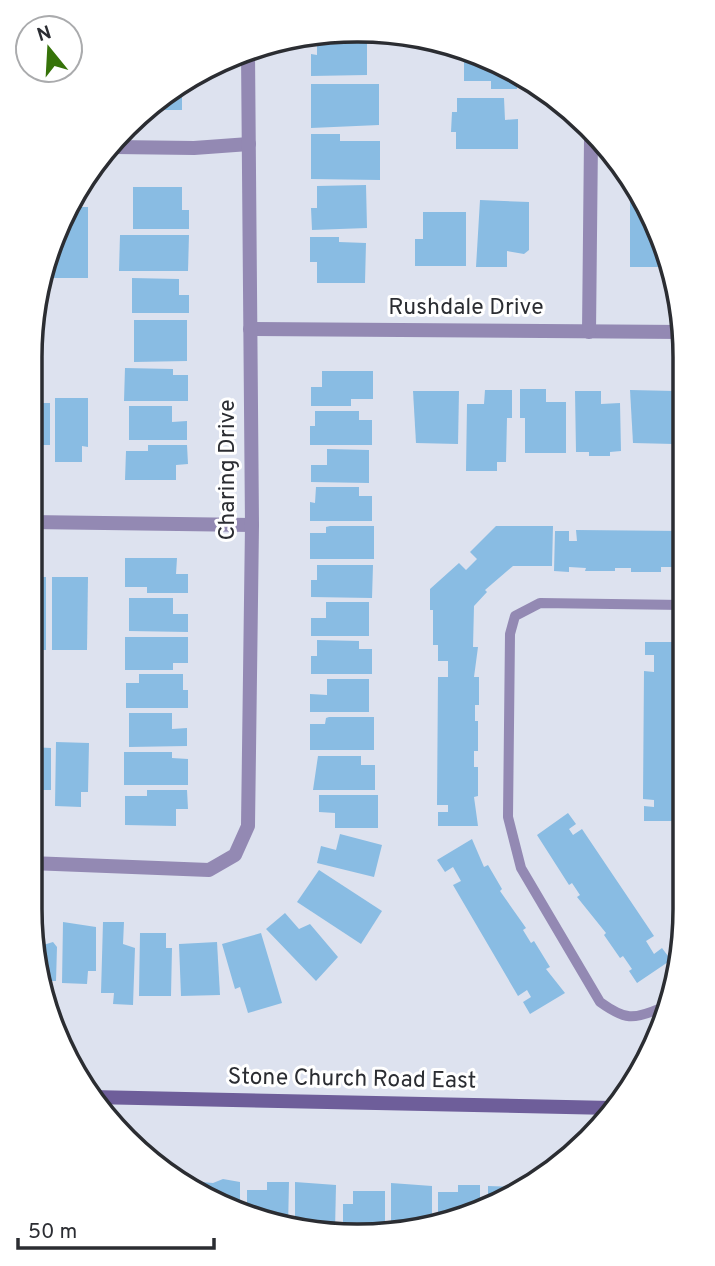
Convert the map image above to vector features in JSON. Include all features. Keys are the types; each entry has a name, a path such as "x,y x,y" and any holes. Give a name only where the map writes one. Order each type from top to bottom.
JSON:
{"main road":[{"name":"Stone Church Road East","path":"104,1097 602,1108"}],"street":[{"name":"Charing Drive","path":"42,863 209,870 235,855 248,826 252,525 248,62"},
{"path":"122,147 194,148 249,144"},
{"path":"589,332 591,145"},
{"name":"Rushdale Drive","path":"250,329 672,332"},
{"path":"42,522 252,525"}],"lane":[{"path":"656,1010 638,1018 617,1014 600,1002 521,868 508,817 510,634 515,616 540,603 673,606"}],"building":[{"path":"367,42 367,75 311,76 311,54 317,55 317,45"},
{"path":"464,61 515,84 517,89 491,89 491,81 464,81"},
{"path":"311,84 379,84 379,125 311,128"},
{"path":"182,95 182,110 161,110"},
{"path":"457,98 504,98 505,120 518,119 518,149 456,149 456,132 451,132 452,112 457,112"},
{"path":"311,134 340,134 340,141 380,141 380,180 311,179"},
{"path":"366,185 367,228 312,230 311,208 317,208 317,186"},
{"path":"133,187 182,187 182,210 189,210 189,229 133,229"},
{"path":"630,198 649,237 659,267 630,267"},
{"path":"480,200 529,202 529,250 524,254 507,251 507,267 476,267"},
{"path":"80,207 88,207 88,278 53,278 75,218"},
{"path":"423,212 466,212 466,266 415,266 415,239 423,239"},
{"path":"120,235 189,235 188,271 119,271"},
{"path":"310,237 339,237 339,242 366,243 365,283 317,283 317,262 310,262"},
{"path":"132,278 179,279 179,295 189,295 189,313 132,313"},
{"path":"134,320 187,320 187,361 134,362"},
{"path":"125,368 173,369 173,375 188,375 188,401 124,401"},
{"path":"322,371 373,371 373,399 351,399 351,406 311,406 311,387 322,387"},
{"path":"520,389 546,389 546,402 566,402 566,453 525,453 525,418 520,418"},
{"path":"485,390 512,390 512,418 507,418 506,462 497,462 497,471 466,471 467,404 484,404"},
{"path":"630,390 673,391 673,444 633,443"},
{"path":"413,391 459,391 458,444 416,443"},
{"path":"575,391 601,391 601,404 620,403 621,451 610,452 610,456 589,456 589,452 576,452"},
{"path":"55,398 88,398 88,447 82,446 82,462 55,462"},
{"path":"42,403 50,403 50,445 42,445"},
{"path":"129,406 172,406 172,422 187,421 187,440 129,440"},
{"path":"315,411 359,411 359,420 372,420 372,445 310,445 310,426 315,426"},
{"path":"148,445 187,445 188,464 176,465 176,480 125,480 126,451 148,451"},
{"path":"327,449 369,450 369,483 311,482 311,465 327,465"},
{"path":"316,487 359,487 359,496 372,496 372,521 310,521 310,502 315,503"},
{"path":"374,526 374,559 310,559 310,533 326,533 326,527"},
{"path":"496,526 553,526 552,566 513,566 485,590 487,592 474,606 473,647 478,647 474,677 479,677 479,705 475,705 478,751 474,751 474,767 478,767 478,796 474,797 478,826 438,826 438,812 448,812 448,805 437,805 438,677 448,677 448,661 438,661 438,645 433,645 430,589 459,563 466,570 477,559 470,552"},
{"path":"576,530 673,531 673,567 661,567 661,572 631,572 631,568 585,571 586,568 569,567 569,572 554,571 555,531 569,531 569,541 577,541"},
{"path":"125,558 177,558 176,574 188,574 188,593 147,593 147,587 125,587"},
{"path":"317,565 373,565 372,598 311,597 311,580 317,580"},
{"path":"42,577 46,577 46,650 42,650"},
{"path":"52,577 88,577 87,650 52,650"},
{"path":"129,598 173,598 173,614 188,614 188,632 129,631"},
{"path":"326,602 369,602 369,636 311,636 311,618 326,618"},
{"path":"125,637 188,637 188,663 173,663 173,670 125,670"},
{"path":"317,640 359,641 359,649 372,649 372,674 311,674 311,656 317,656"},
{"path":"645,642 673,642 673,821 644,821 644,806 654,807 654,800 643,799 644,671 654,672 654,655 645,655"},
{"path":"139,674 183,674 183,690 188,690 188,708 126,708 126,683 139,683"},
{"path":"327,679 369,679 369,712 310,712 310,694 327,695"},
{"path":"129,713 172,713 172,729 187,728 187,746 129,747"},
{"path":"374,717 374,750 310,750 310,724 325,724 326,718"},
{"path":"56,742 89,743 88,792 81,792 81,807 55,806"},
{"path":"42,748 51,748 51,790 42,790"},
{"path":"124,752 172,752 172,758 188,759 188,785 124,785"},
{"path":"318,756 361,756 361,765 375,765 375,790 313,790"},
{"path":"147,790 187,790 188,809 176,809 176,826 125,825 125,796 147,796"},
{"path":"319,795 378,795 378,828 335,828 335,813 319,812"},
{"path":"568,813 576,824 569,829 573,835 582,829 654,936 646,941 654,954 662,948 669,957 668,962 637,983 629,971 632,969 623,956 620,958 604,935 606,933 577,897 580,895 572,883 569,885 537,835"},
{"path":"340,834 382,845 374,877 317,863 321,846 336,850"},
{"path":"472,839 484,867 488,865 502,889 500,891 526,928 523,930 531,943 534,941 550,967 546,969 565,993 530,1014 523,1002 531,997 527,990 518,996 453,885 461,881 453,867 445,872 437,860"},
{"path":"319,870 382,911 361,944 297,902"},
{"path":"285,913 299,929 310,924 338,957 316,981 266,929"},
{"path":"63,922 96,927 96,971 88,971 87,984 62,983"},
{"path":"103,922 124,922 123,944 135,948 133,1005 113,1004 114,993 101,993"},
{"path":"140,933 166,933 166,948 172,948 171,996 139,996"},
{"path":"261,933 282,1003 248,1013 240,987 235,989 222,944"},
{"path":"53,942 57,947 56,981 51,981 44,945"},
{"path":"217,942 220,995 181,996 179,944"},
{"path":"223,1179 240,1182 240,1201 201,1182 213,1183"},
{"path":"267,1182 289,1182 288,1216 247,1204 247,1190 267,1190"},
{"path":"295,1182 336,1185 335,1223 295,1218"},
{"path":"391,1183 432,1186 432,1215 391,1222"},
{"path":"458,1185 480,1185 480,1199 438,1213 438,1192 458,1192"},
{"path":"488,1186 506,1187 497,1191 488,1195"},
{"path":"353,1191 385,1191 385,1222 343,1223 343,1204 353,1204"}]}
